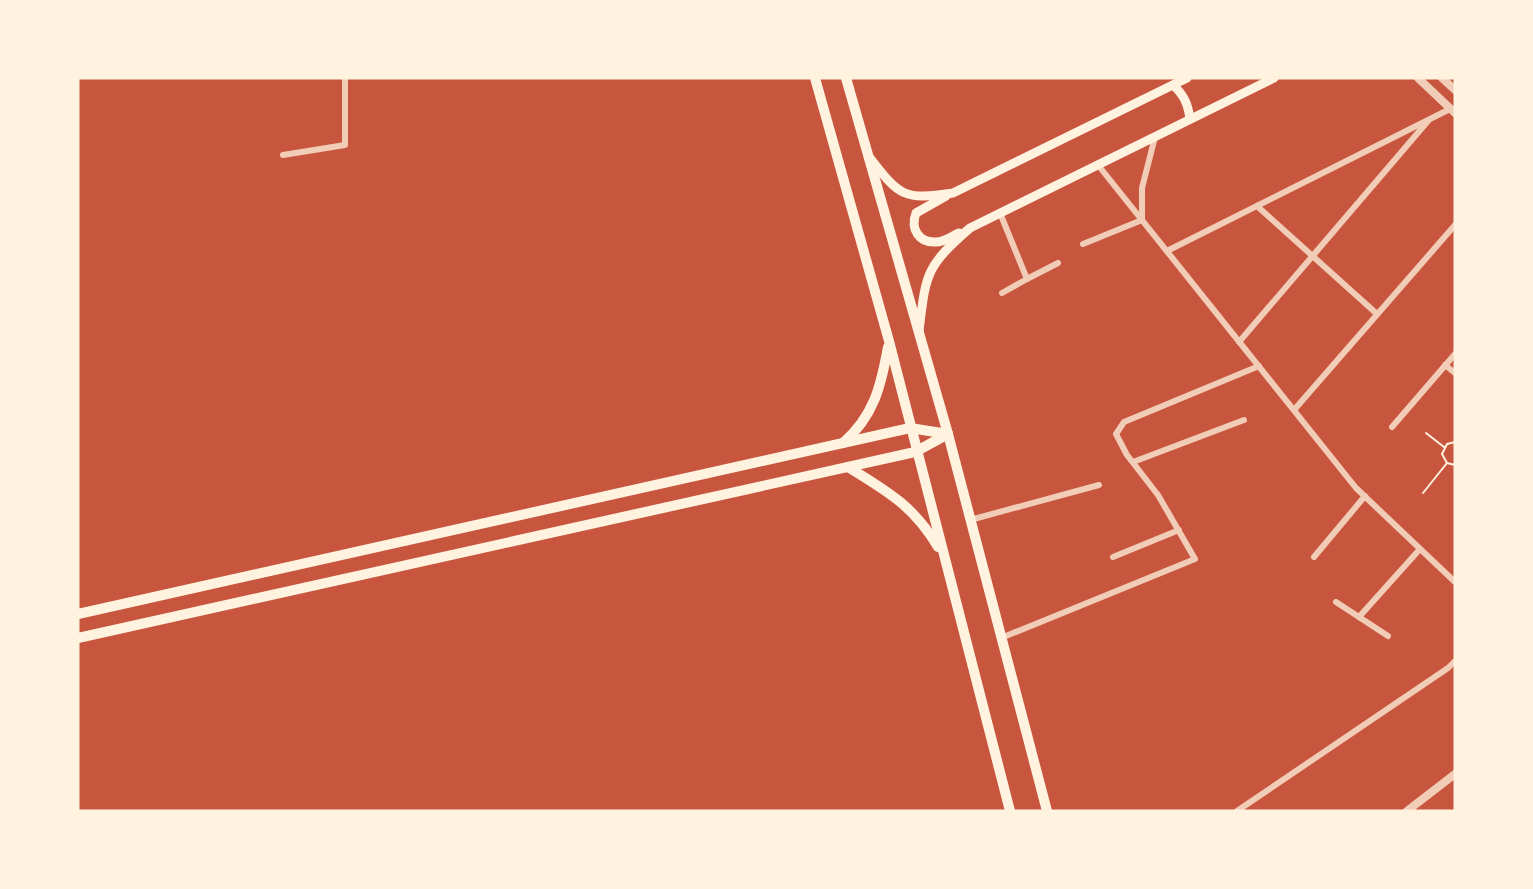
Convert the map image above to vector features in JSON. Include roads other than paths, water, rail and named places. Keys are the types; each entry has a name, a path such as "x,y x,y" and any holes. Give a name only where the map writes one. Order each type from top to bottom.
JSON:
{"main road":[{"path":"814,78 889,340 915,452 1010,811"},
{"path":"846,78 948,434 1047,811"},
{"path":"1187,78 916,213 914,220 918,236 925,241 939,243 1274,78"},
{"path":"1173,85 1183,94 1189,106 1190,119"},
{"path":"869,158 893,188 919,198 953,193"},
{"path":"919,332 925,283 934,262 970,228"},
{"path":"839,446 857,431 871,412 881,387 889,340"},
{"path":"78,614 839,446 910,428 948,434"},
{"path":"78,638 915,452 948,434"},
{"path":"848,467 895,495 911,510 926,527 945,559"}],"street":[{"path":"283,155 345,145 345,78"},
{"path":"1167,251 1431,118 1453,111 1418,78"},
{"path":"1442,78 1455,90"},
{"path":"1239,342 1431,118"},
{"path":"1142,220 1142,188 1155,137"},
{"path":"1098,165 1365,496 1455,582"},
{"path":"1257,206 1377,314"},
{"path":"1000,213 1027,279"},
{"path":"1083,244 1142,220"},
{"path":"1294,410 1455,225"},
{"path":"1002,293 1058,263"},
{"path":"1392,427 1455,354"},
{"path":"1446,365 1455,373"},
{"path":"1001,638 1196,559 1158,495 1116,435 1124,422 1259,366"},
{"path":"1133,462 1244,420"},
{"path":"970,520 1099,485"},
{"path":"1314,557 1365,496"},
{"path":"1113,556 1181,533"},
{"path":"1359,617 1420,549"},
{"path":"1336,602 1388,636"},
{"path":"1237,811 1449,668 1455,661"},
{"path":"1407,811 1455,774"}]}
